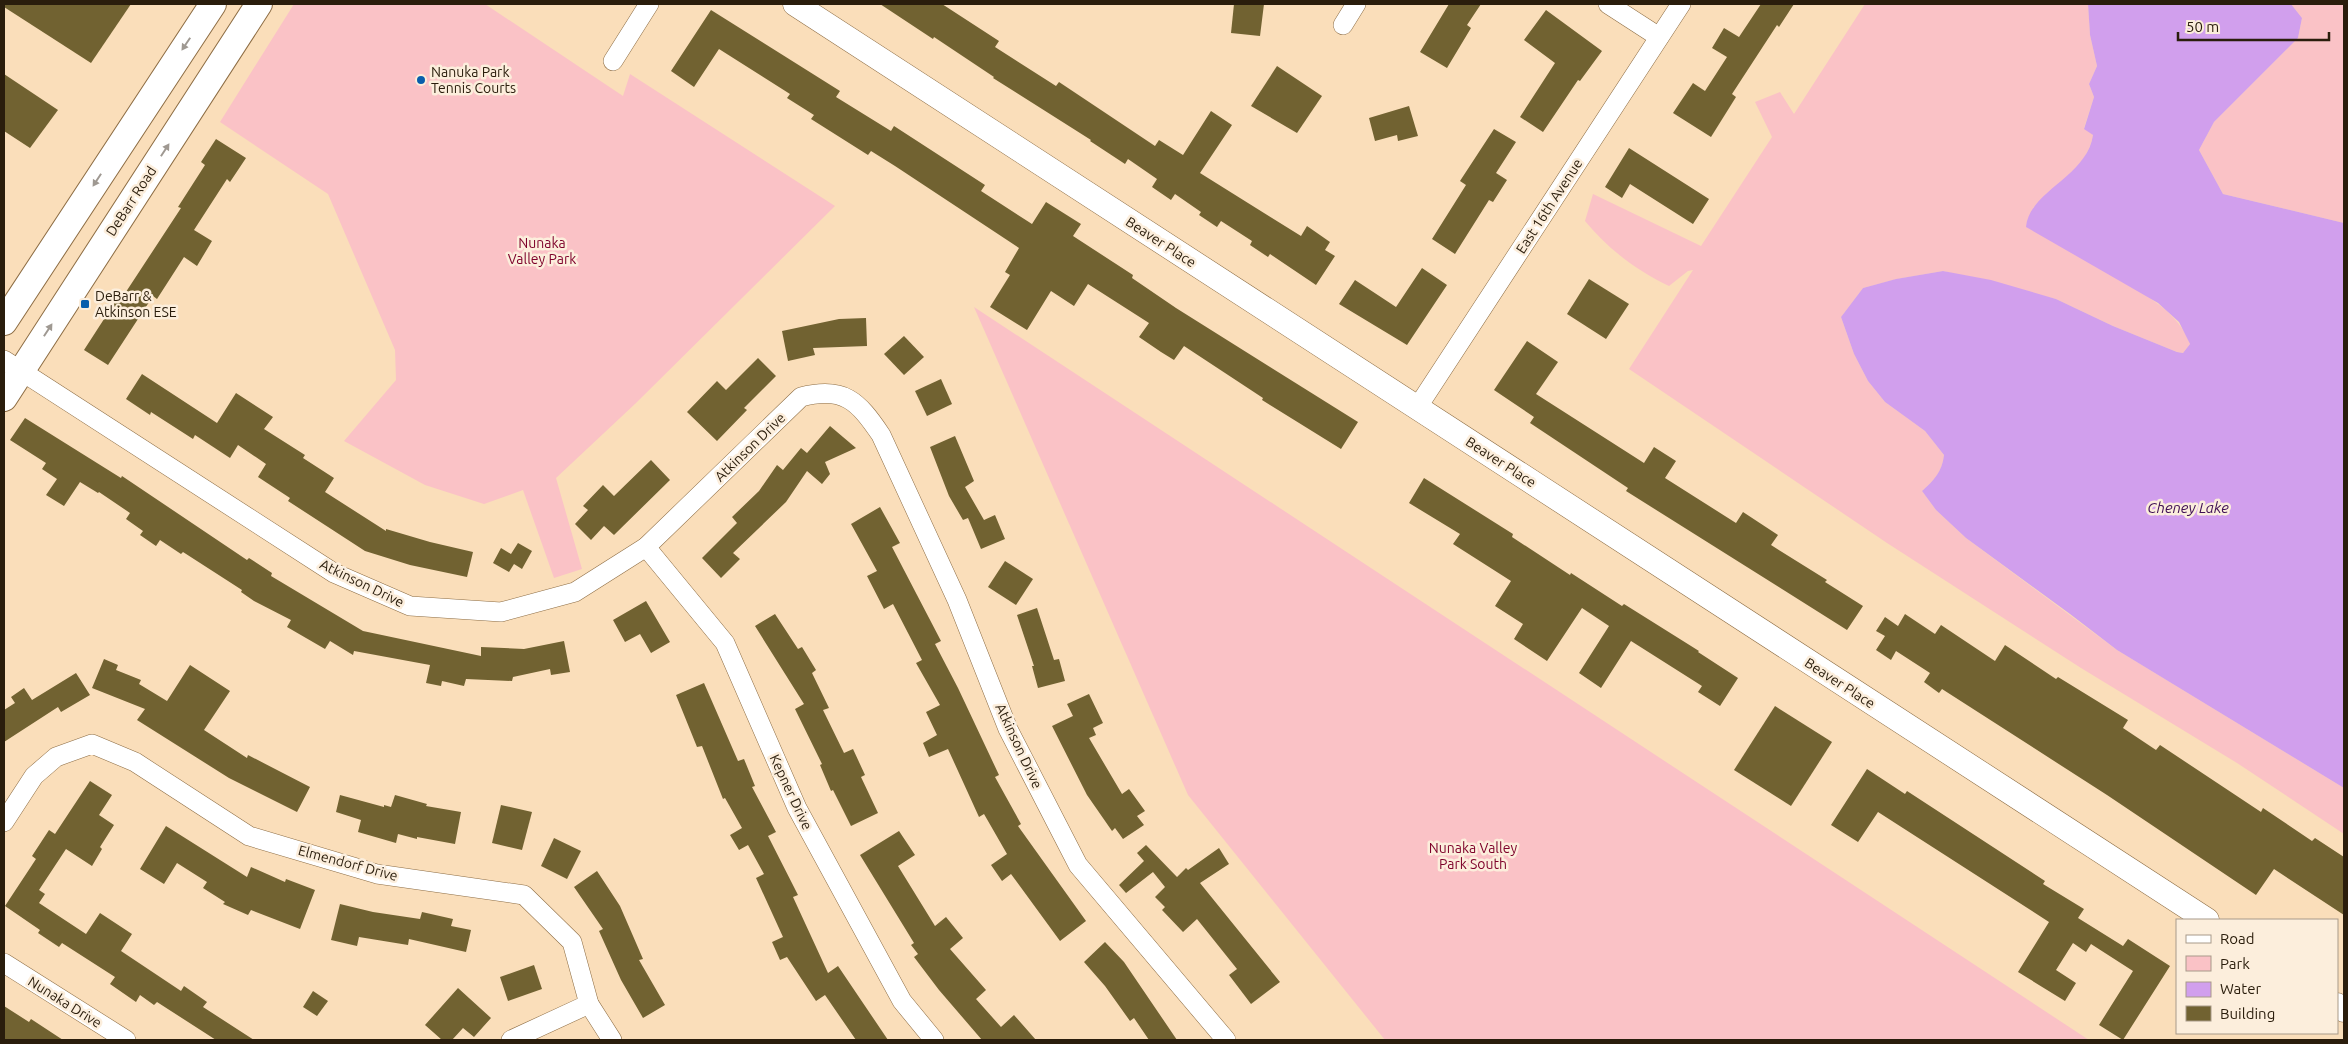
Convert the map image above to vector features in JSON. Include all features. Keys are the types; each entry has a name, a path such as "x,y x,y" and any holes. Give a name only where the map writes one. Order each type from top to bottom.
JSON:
{"main road":[{"path":"4,322 214,4"},
{"name":"DeBarr Road","path":"4,398 13,366 259,4"}],"street":[{"path":"613,61 649,4"},
{"name":"Beaver Place","path":"795,4 2205,919"},
{"path":"1343,25 1356,4"},
{"path":"1608,4 1659,37"},
{"name":"East 16th Avenue","path":"1417,408 1680,4"},
{"name":"Atkinson Drive","path":"13,366 334,573 410,606 501,612 575,592 646,548 801,397 822,392 848,398 865,412 881,435 957,600 1008,729 1078,865 1226,1040"},
{"name":"Kepner Drive","path":"646,548 725,644 797,808 902,1001 934,1040"},
{"name":"Elmendorf Drive","path":"4,822 34,776 56,758 92,744 135,762 249,836 377,874 524,895 572,942 589,1004 612,1040"},
{"name":"Nunaka Drive","path":"4,963 126,1040"},
{"path":"512,1040 589,1004"}],"green space":[{"name":"Nunaka Valley Park","path":"294,4 485,4 623,96 630,74 835,206 636,403 556,478 582,569 554,578 523,490 484,504 425,485 344,441 396,380 395,350 328,194 220,122"},
{"path":"1865,4 2088,4 2090,35 2097,66 2089,84 2094,97 2084,128 2093,135 2085,157 2078,166 2033,208 2169,313 2181,327 2190,344 2183,353 2177,352 2113,326 2056,299 1943,271 1897,279 1863,288 1841,317 1854,354 1868,381 1885,402 1925,431 1944,455 1942,466 1937,475 1922,491 1936,510 1966,538 2117,650 2344,788 2344,834 2237,763 2081,668 1887,543 1629,369 1693,270 1688,271 1669,286 1623,258 1585,221 1593,194 1701,246 1772,137 1755,102 1780,92 1794,114"},
{"path":"2291,4 2344,4 2344,223 2223,194 2199,150 2214,122 2298,38 2302,18"},
{"name":"Nunaka Valley Park South","path":"974,307 2089,1040 1385,1040 1188,795"}],"water":[{"name":"Cheney Lake","path":"2088,4 2291,4 2302,18 2298,38 2214,122 2199,150 2223,194 2344,223 2344,788 2117,650 1966,538 1936,510 1922,491 1937,475 1944,455 1925,431 1885,402 1868,381 1854,354 1841,317 1863,288 1896,279 1943,271 1991,280 2056,299 2113,326 2183,353 2190,344 2179,322 2158,303 2026,227 2029,214 2037,203 2070,173 2089,150 2093,135 2084,129 2094,97 2089,84 2097,66 2090,35"}],"building":[{"path":"4,4 131,4 91,63 4,7"},
{"path":"880,4 942,4 999,41 995,47 1056,86 1059,82 1155,146 1159,140 1183,155 1211,111 1232,125 1200,173 1301,236 1307,226 1330,242 1325,250 1335,256 1316,285 1270,254 1268,257 1250,245 1252,241 1221,221 1217,227 1199,215 1201,212 1175,194 1171,200 1152,187 1157,179 1128,159 1125,164 934,37 933,39"},
{"path":"1234,4 1264,4 1260,36 1231,33"},
{"path":"1449,4 1481,4 1467,25 1471,28 1447,68 1420,52"},
{"path":"1761,4 1794,4 1779,27 1777,25 1732,94 1736,97 1711,137 1673,113 1693,83 1705,91 1727,57 1712,48 1724,28 1739,37"},
{"path":"711,10 840,91 836,97 891,131 894,126 985,185 981,191 1032,224 1046,202 1081,224 1073,236 1133,275 1132,278 1176,308 1358,422 1341,449 1262,400 1263,398 1184,346 1174,360 1161,352 1139,337 1149,323 1088,284 1074,306 1051,291 1027,330 990,307 1010,275 1005,272 1019,248 871,151 868,155 811,119 814,115 787,98 790,94 719,49 694,87 671,71"},
{"path":"1546,10 1602,51 1580,81 1578,80 1543,132 1520,117 1555,63 1524,40"},
{"path":"1277,66 1322,96 1297,133 1251,106"},
{"path":"4,74 58,110 30,148 4,131"},
{"path":"1409,106 1418,136 1398,141 1397,135 1375,141 1369,118"},
{"path":"1494,129 1516,142 1496,173 1507,180 1493,202 1489,200 1455,254 1432,239 1466,185 1460,181"},
{"path":"216,139 246,158 230,182 227,179 194,230 212,241 197,266 184,257 157,299 153,296 108,365 84,350 117,299 120,301 181,208 178,207 205,165 201,162"},
{"path":"1629,148 1709,199 1693,224 1630,184 1622,198 1605,187"},
{"path":"1422,268 1447,285 1407,345 1339,304 1355,280 1396,307"},
{"path":"1589,279 1629,304 1606,339 1567,314"},
{"path":"866,318 867,346 813,348 815,355 788,361 782,331 839,319"},
{"path":"904,336 924,357 904,375 884,354"},
{"path":"1527,341 1558,362 1536,394 1644,463 1654,447 1676,461 1665,478 1736,523 1743,512 1778,535 1771,545 1827,580 1825,582 1863,606 1847,630 1626,491 1628,488 1530,423 1534,417 1494,390"},
{"path":"758,358 776,376 744,408 747,410 717,441 687,412 717,381 726,390"},
{"path":"142,374 217,423 236,393 273,417 264,429 305,455 303,458 334,478 325,492 386,531 386,529 473,552 467,577 410,565 365,551 288,501 290,498 258,477 266,464 238,445 230,458 195,435 193,439 151,412 150,415 126,399"},
{"path":"941,379 952,404 927,416 915,391"},
{"path":"25,418 121,478 122,476 247,560 249,558 272,573 271,576 363,631 481,656 481,647 524,649 564,641 570,672 551,675 550,669 513,677 512,681 466,679 464,686 442,681 441,686 426,683 430,665 354,651 353,655 330,641 325,649 287,627 291,620 254,601 241,592 242,590 183,552 181,554 160,540 156,546 140,535 143,531 126,519 130,513 99,492 80,482 64,506 46,495 57,479 42,469 46,463 10,440"},
{"path":"830,426 856,448 825,462 830,474 822,484 807,471 786,502 733,553 740,559 721,578 702,558 737,523 732,517 759,491 777,465 783,470 801,448 807,453"},
{"path":"955,436 974,481 965,487 984,520 995,515 1005,539 981,549 968,518 963,520 949,496 930,447"},
{"path":"651,460 670,480 614,535 604,526 591,540 575,524 588,510 583,506 603,485 614,496"},
{"path":"1424,478 1513,534 1512,537 1570,575 1571,573 1622,606 1624,604 1738,678 1720,706 1698,692 1702,686 1631,641 1601,688 1579,673 1609,626 1582,608 1547,661 1514,639 1523,624 1495,606 1511,581 1453,544 1460,534 1409,503"},
{"path":"880,507 900,543 892,547 941,641 935,644 999,775 995,777 1021,824 1018,826 1086,921 1060,941 1011,874 1002,881 991,865 1007,854 984,814 979,817 948,749 929,757 923,743 937,735 926,712 940,705 916,663 922,660 893,604 884,609 867,576 877,571 851,524"},
{"path":"518,543 532,551 522,569 514,564 509,572 493,563 501,548 511,554"},
{"path":"1005,561 1033,579 1016,605 988,587"},
{"path":"646,601 670,642 651,653 640,634 625,642 613,620"},
{"path":"1037,608 1054,660 1059,659 1065,681 1038,688 1032,666 1034,666 1017,615"},
{"path":"775,614 798,649 802,647 816,670 812,673 829,708 823,710 844,753 853,749 865,775 861,777 878,813 851,826 833,790 831,791 820,765 822,764 795,709 804,704 755,626"},
{"path":"1905,614 1935,634 1941,625 1995,661 2005,645 2056,679 2058,677 2128,720 2123,728 2156,750 2160,745 2261,812 2263,808 2312,841 2315,838 2344,857 2344,915 2274,869 2256,895 2107,795 1942,689 1939,693 1924,682 1930,673 1896,651 1891,660 1876,650 1885,636 1876,631 1885,617 1898,626"},
{"path":"104,659 118,665 116,670 141,680 139,684 167,701 190,665 230,691 204,730 247,758 248,755 310,787 297,812 229,778 137,720 145,709 92,688"},
{"path":"76,673 90,695 61,712 58,707 4,742 4,710 15,703 11,697 24,688 32,700"},
{"path":"704,683 738,761 744,759 755,786 752,787 776,832 768,836 798,895 793,897 828,973 838,966 888,1040 856,1040 825,995 816,1001 787,957 780,960 772,942 783,937 756,878 764,874 748,845 739,850 730,835 742,828 725,798 723,799 702,746 697,747 676,695"},
{"path":"1089,694 1103,723 1093,728 1096,735 1089,738 1122,794 1129,789 1145,811 1137,816 1144,825 1123,839 1115,828 1112,831 1087,795 1052,726 1073,716 1067,704"},
{"path":"1775,706 1832,742 1791,806 1734,770"},
{"path":"1867,769 1905,794 1907,791 2045,881 2043,884 2084,909 2078,918 2123,946 2128,939 2170,966 2123,1040 2099,1025 2133,971 2091,944 2086,952 2073,943 2056,970 2076,983 2065,1001 2018,972 2049,922 1878,812 1858,842 1831,825"},
{"path":"90,781 112,795 99,815 114,825 100,847 102,849 92,866 66,849 39,890 45,894 39,903 86,934 100,913 132,934 121,951 181,991 184,986 207,1002 203,1007 254,1040 216,1040 157,1002 154,1005 140,995 136,1002 110,984 115,977 62,943 59,947 38,933 40,930 5,906 36,859 32,856 49,830 55,834"},
{"path":"340,795 384,807 384,805 391,807 395,795 427,804 426,806 461,812 455,844 417,837 417,839 398,834 396,843 358,832 361,820 336,812"},
{"path":"501,805 532,812 522,850 492,843"},
{"path":"166,826 247,877 251,867 285,882 286,879 315,890 300,929 251,910 248,915 223,904 225,902 203,888 207,882 177,863 164,884 140,869"},
{"path":"899,831 915,855 898,866 935,926 946,917 963,938 950,949 986,990 976,999 1001,1027 1014,1015 1036,1040 982,1040 939,990 914,957 918,954 911,945 914,943 860,855"},
{"path":"554,838 581,851 567,879 541,866"},
{"path":"1146,845 1177,877 1186,868 1188,870 1219,848 1229,864 1200,883 1280,982 1251,1004 1229,975 1237,969 1197,919 1183,932 1162,910 1165,907 1155,897 1165,887 1153,872 1126,893 1119,885 1144,861 1137,853"},
{"path":"597,871 620,906 643,959 639,960 665,1005 643,1018 621,980 599,931 603,929 574,887"},
{"path":"340,904 373,912 420,919 422,912 453,919 451,926 471,930 466,952 409,939 408,945 359,937 357,946 331,940"},
{"path":"1105,942 1124,962 1177,1040 1149,1040 1134,1018 1130,1021 1105,986 1084,962"},
{"path":"534,965 542,989 508,1001 500,977"},
{"path":"458,988 491,1018 474,1037 463,1028 452,1040 442,1040 425,1025"},
{"path":"313,991 328,1001 317,1016 303,1007"},
{"path":"4,1006 29,1022 31,1019 63,1040 4,1040"}],"place":[{"name":"Nanuka Park Tennis Courts","path":"421,80"},
{"name":"DeBarr & Atkinson ESE","path":"85,304"}]}
